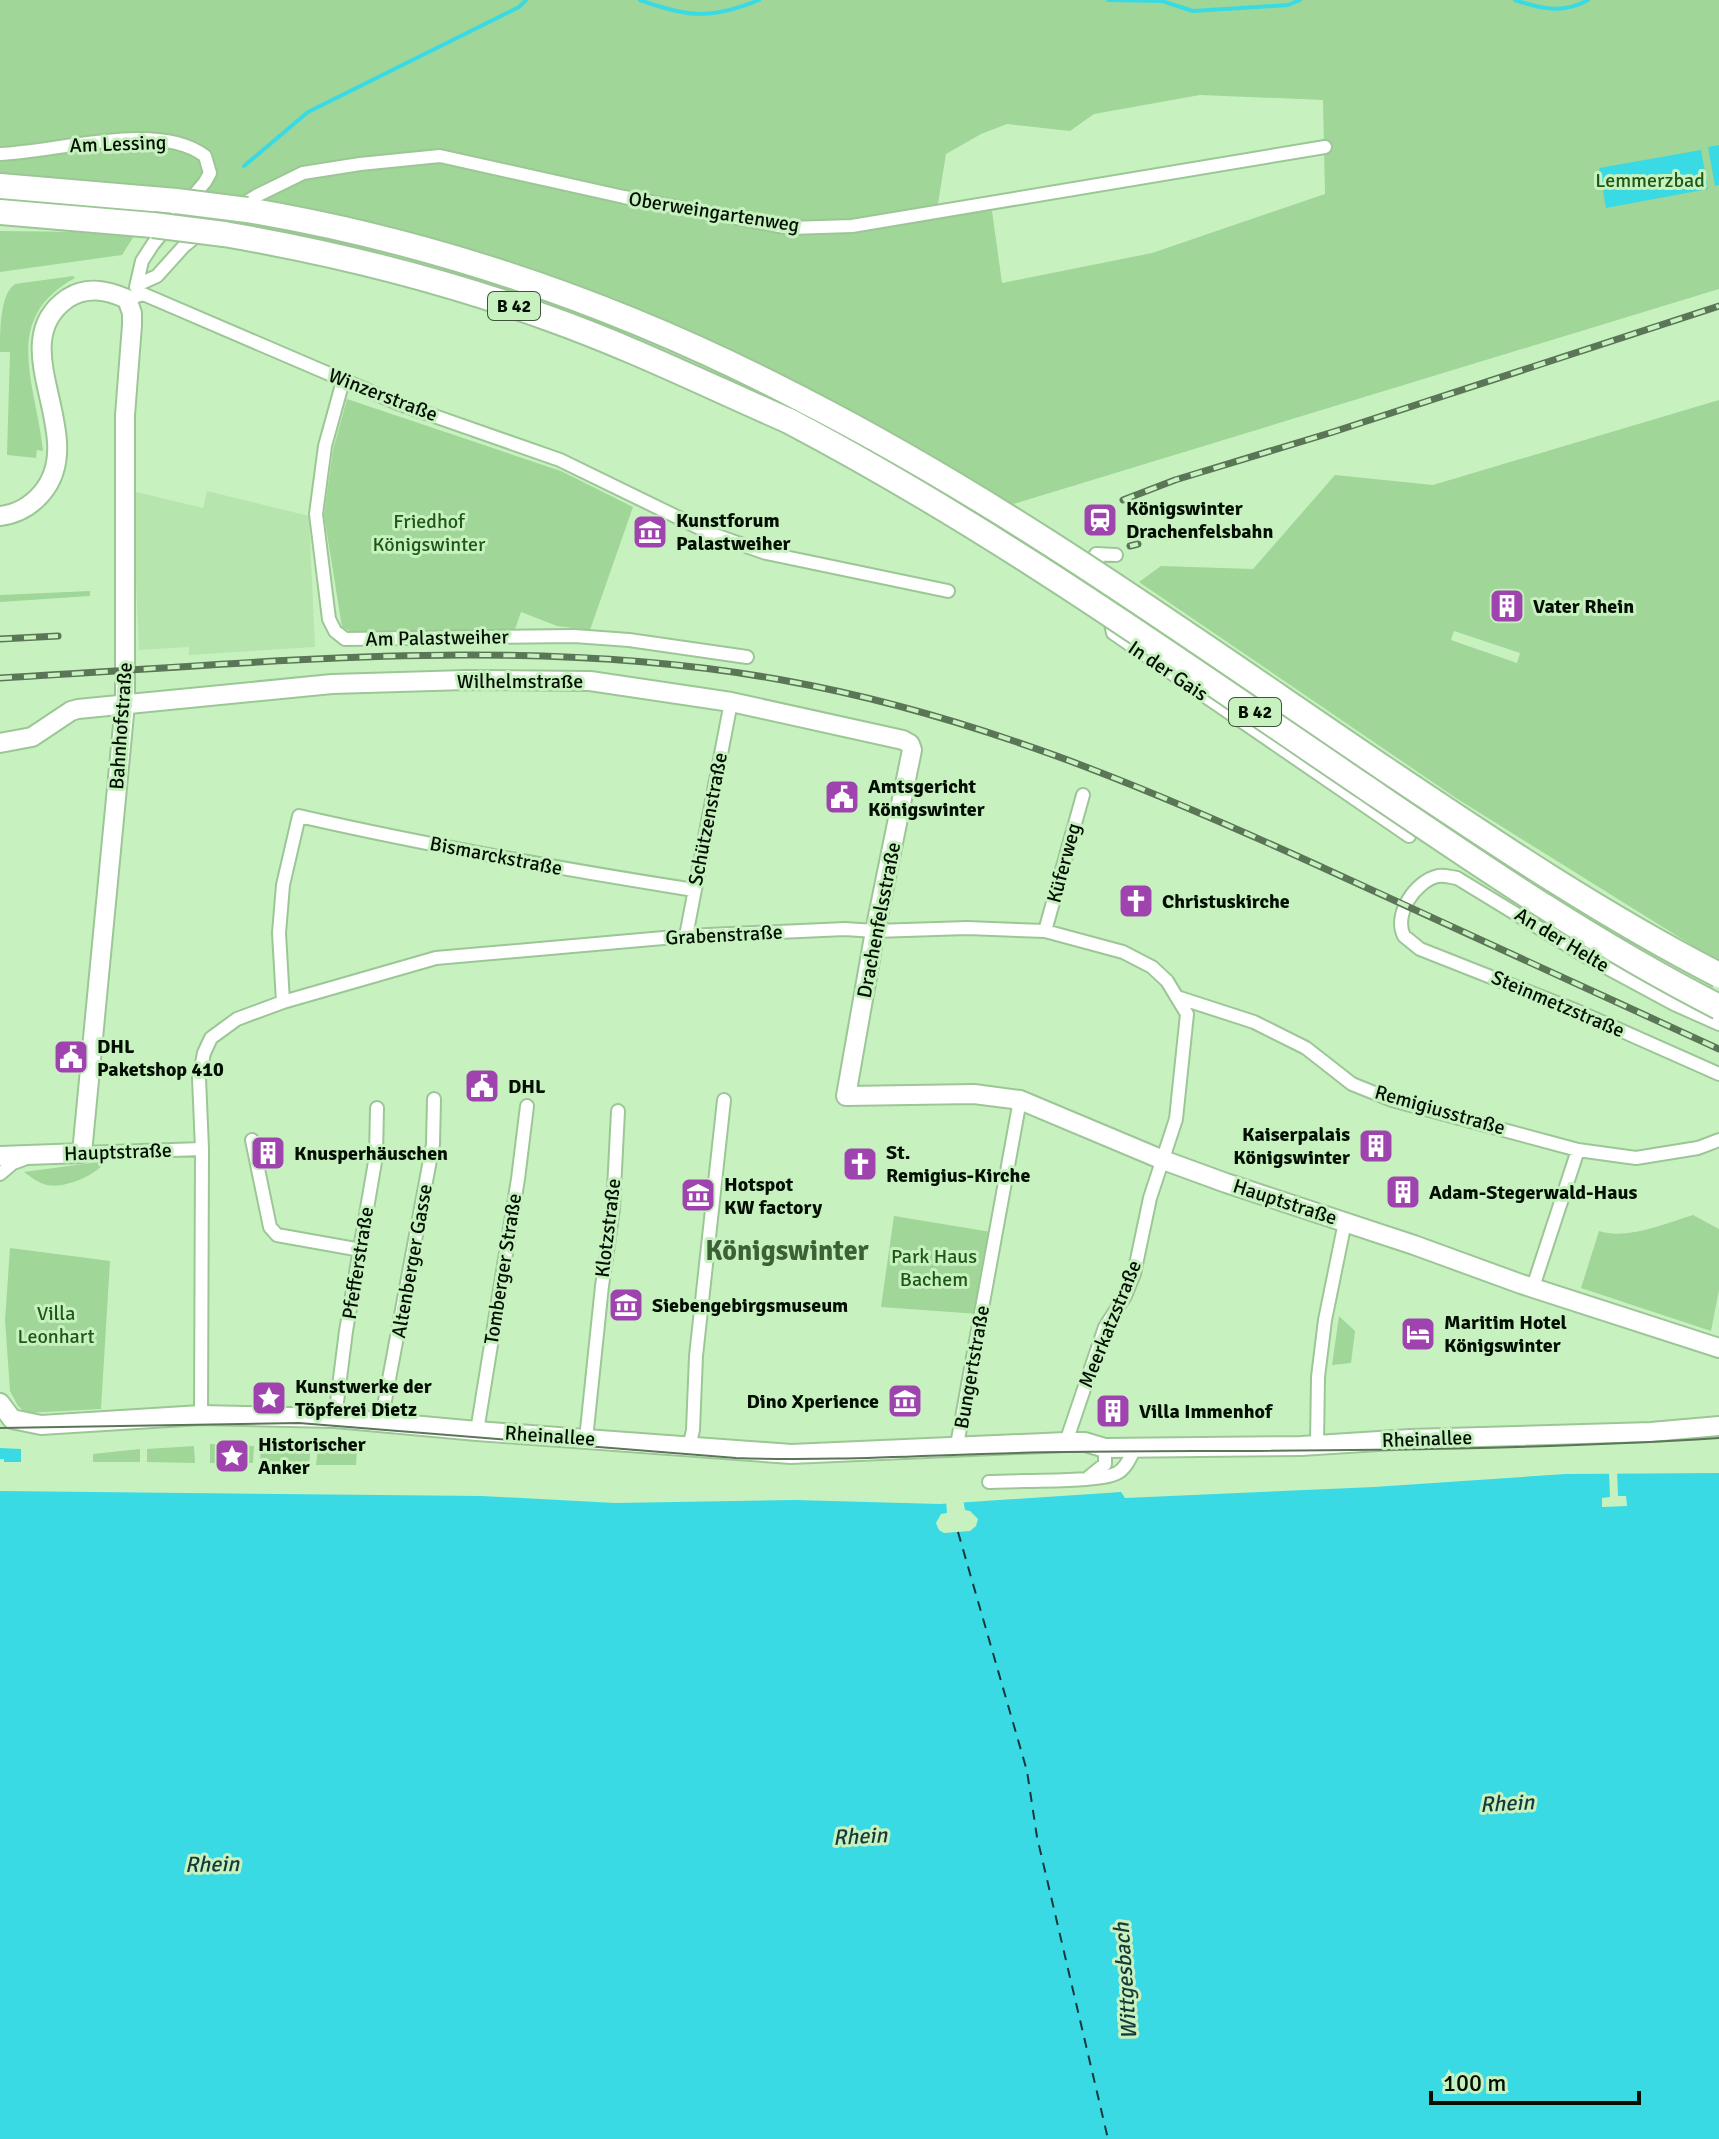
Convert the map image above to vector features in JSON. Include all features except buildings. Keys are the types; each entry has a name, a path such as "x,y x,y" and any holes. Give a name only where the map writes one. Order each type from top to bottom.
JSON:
{"highway":[{"name":"B 42","path":"0,186 247,210 362,232 535,282 677,338 803,400 908,457 1024,526 1507,851 1602,911 1719,975"},
{"name":"B 42","path":"0,212 224,234 355,260 502,302 598,337 789,421 896,480 1011,550 1177,658 1487,870 1585,931 1719,1007"}],"street":[{"name":"Am Lessing","path":"0,154 89,143 159,139 184,144 205,156 210,173 153,244 142,261 132,292"},
{"name":"Oberweingartenweg","path":"132,292 157,276 184,246 215,221 256,196 303,173 360,164 440,156 624,197 790,228 852,226 1325,147"},
{"name":"Winzerstraße","path":"0,516 22,510 33,503 49,485 57,456 52,414 40,362 44,324 72,295 89,290 132,292 143,294 397,403 560,460 712,534 766,553 948,591"},
{"name":"Bahnhofstraße","path":"82,1153 125,701 125,415 132,292"},
{"name":"Am Palastweiher","path":"343,381 325,446 316,514 329,619 335,631 345,639 574,636 629,640 747,657"},
{"name":"In der Gais","path":"1116,555 1096,554 1113,633 1409,836"},
{"name":"Wilhelmstraße","path":"0,743 32,737 71,711 125,701 332,684 466,680 590,681 753,706 910,744"},
{"name":"Schützenstraße","path":"686,936 731,702"},
{"name":"Drachenfelsstraße","path":"846,1096 910,758 910,744"},
{"name":"Küferweg","path":"1045,931 1083,795"},
{"name":"Bismarckstraße","path":"283,1002 279,933 283,885 299,816 526,863 694,890"},
{"name":"An der Helte","path":"1401,930 1400,920 1410,898 1429,879 1457,878 1585,956 1674,1004 1719,1024"},
{"name":"Grabenstraße","path":"201,1415 202,1149 199,1078 211,1038 237,1019 283,1002 436,958 686,936 845,929 1045,931 1123,952 1152,967 1180,998"},
{"name":"Steinmetzstraße","path":"1401,930 1409,942 1420,949 1577,1011 1719,1074"},
{"name":"Remigiusstraße","path":"1180,998 1254,1022 1306,1048 1352,1084 1389,1099 1578,1150 1636,1158 1698,1148 1719,1140"},
{"path":"1163,1160 1176,1119 1187,1018 1180,998"},
{"name":"Hauptstraße","path":"846,1096 974,1094 1020,1100 1163,1160 1719,1348"},
{"name":"Altenberger Gasse","path":"381,1422 433,1144 434,1099"},
{"path":"689,1447 724,1100"},
{"name":"Bungertstraße","path":"957,1445 1020,1100"},
{"name":"Tomberger Straße","path":"477,1431 527,1106"},
{"name":"Pfefferstraße","path":"335,1418 346,1331 376,1156 377,1108"},
{"name":"Klotzstraße","path":"586,1439 613,1209 618,1111"},
{"path":"252,1140 270,1227 277,1235 361,1250"},
{"name":"Hauptstraße","path":"0,1156 202,1149"},
{"path":"1533,1287 1578,1150"},
{"name":"Hauptstraße","path":"0,1174 13,1163 34,1154"},
{"name":"Meerkatzstraße","path":"1066,1442 1105,1327 1125,1296 1134,1274 1150,1198 1163,1160"},
{"path":"1317,1444 1318,1377 1325,1320 1345,1222"},
{"name":"Rheinallee","path":"0,1407 12,1419 41,1425 201,1415 335,1418 791,1454 1066,1442 1085,1442 1105,1448 1317,1444 1651,1432 1719,1426"},
{"path":"1089,1477 1105,1464 1105,1448"},
{"path":"989,1482 1116,1474 1135,1448"}],"shaded area":[{"path":"132,491 203,508 207,491 309,516 315,647 189,655 189,647 139,650"}],"green space":[{"name":"Lemmerzbad","path":"0,0 1719,0 1719,289 1010,505 512,265 0,177","holes":["1200,95 1323,100 1325,194 1152,253 1002,283 992,211 936,216 946,154 981,134 1007,124 1070,131 1094,114"]},
{"path":"0,231 134,236 122,255 0,272"},
{"path":"75,278 52,294 37,313 30,333 30,377 43,451 37,450 36,458 7,455 10,352 0,352 6,296 15,284"},
{"name":"Friedhof Königswinter","path":"347,399 561,471 633,507 590,630 557,626 521,612 515,629 355,634 342,627 324,515 333,450"},
{"path":"1719,400 1719,962 1456,798 1139,582 1161,566 1253,569 1335,475 1433,485","holes":["1454,631 1520,653 1517,663 1451,640"]},
{"path":"90,591 90,596 0,602 0,595"},
{"path":"106,1161 88,1176 62,1185 44,1184 24,1172"},
{"path":"1693,1215 1719,1229 1719,1290 1711,1331 1581,1288 1599,1231 1633,1232"},
{"name":"Park Haus Bachem","path":"894,1216 991,1232 978,1314 881,1307"},
{"name":"Villa Leonhart","path":"10,1248 110,1261 101,1409 26,1413 18,1406 10,1391 5,1320"},
{"path":"1339,1316 1355,1331 1351,1363 1332,1365"},
{"path":"210,1444 254,1446 253,1463 210,1463"},
{"path":"261,1445 311,1447 309,1464 260,1463"},
{"path":"194,1446 195,1463 147,1462 147,1449"},
{"path":"318,1447 357,1449 356,1465 316,1465"},
{"path":"140,1449 140,1462 93,1462 93,1454"}],"water":[{"path":"1719,145 1719,185 1715,186 1708,147"},
{"path":"1701,150 1708,189 1606,208 1599,168"},
{"path":"0,1448 21,1449 21,1462 4,1462 0,1459"},
{"path":"1719,1473 1719,2139 0,2139 0,1491 482,1496 615,1503 795,1500 940,1504 1121,1492 1125,1498 1374,1487 1565,1474"}],"pier":[{"path":"1617,1469 1618,1496 1626,1496 1627,1506 1602,1507 1602,1498 1610,1497 1609,1470"},
{"path":"963,1499 965,1510 978,1519 976,1526 970,1531 944,1533 939,1530 936,1523 941,1514 947,1513 946,1500"}],"waterway":[{"path":"244,166 308,112 519,7 526,0"},
{"path":"640,0 699,14 727,11 759,0"},
{"path":"1108,0 1162,1 1193,11 1288,5 1300,0"},
{"path":"1515,0 1552,9 1570,7 1588,0"}],"ferry route":[{"path":"958,1532 1027,1771 1037,1837 1108,2139"}],"tram line":[{"path":"0,1428 299,1423 777,1459 1064,1452 1473,1448 1719,1438"}],"railway":[{"path":"1123,500 1175,480 1333,432 1719,306"},
{"path":"1130,546 1138,544"},
{"path":"0,639 58,636"},
{"path":"0,678 293,660 490,655 588,658 685,666 852,694 989,733 1187,808 1719,1049"}],"place":[{"name":"Königswinter Drachenfelsbahn","path":"1100,520"},
{"name":"Kunstforum Palastweiher","path":"650,532"},
{"name":"Vater Rhein","path":"1507,606"},
{"name":"Amtsgericht Königswinter","path":"842,797"},
{"name":"Christuskirche","path":"1136,901"},
{"name":"DHL Paketshop 410","path":"71,1057"},
{"name":"DHL","path":"482,1086"},
{"name":"Kaiserpalais Königswinter","path":"1376,1146"},
{"name":"Knusperhäuschen","path":"268,1153"},
{"name":"St. Remigius-Kirche","path":"860,1164"},
{"name":"Adam-Stegerwald-Haus","path":"1403,1192"},
{"name":"Hotspot KW factory","path":"698,1195"},
{"name":"Siebengebirgsmuseum","path":"626,1305"},
{"name":"Maritim Hotel Königswinter","path":"1418,1334"},
{"name":"Kunstwerke der Töpferei Dietz","path":"269,1398"},
{"name":"Dino Xperience","path":"905,1401"},
{"name":"Villa Immenhof","path":"1113,1411"},
{"name":"Historischer Anker","path":"232,1456"}],"district":[{"name":"Königswinter","path":"787,1251"}],"water label":[{"name":"Rhein","path":"1507,1803"},
{"name":"Rhein","path":"860,1836"},
{"name":"Rhein","path":"212,1864"},
{"name":"Wittgesbach","path":"1125,1981"}]}
